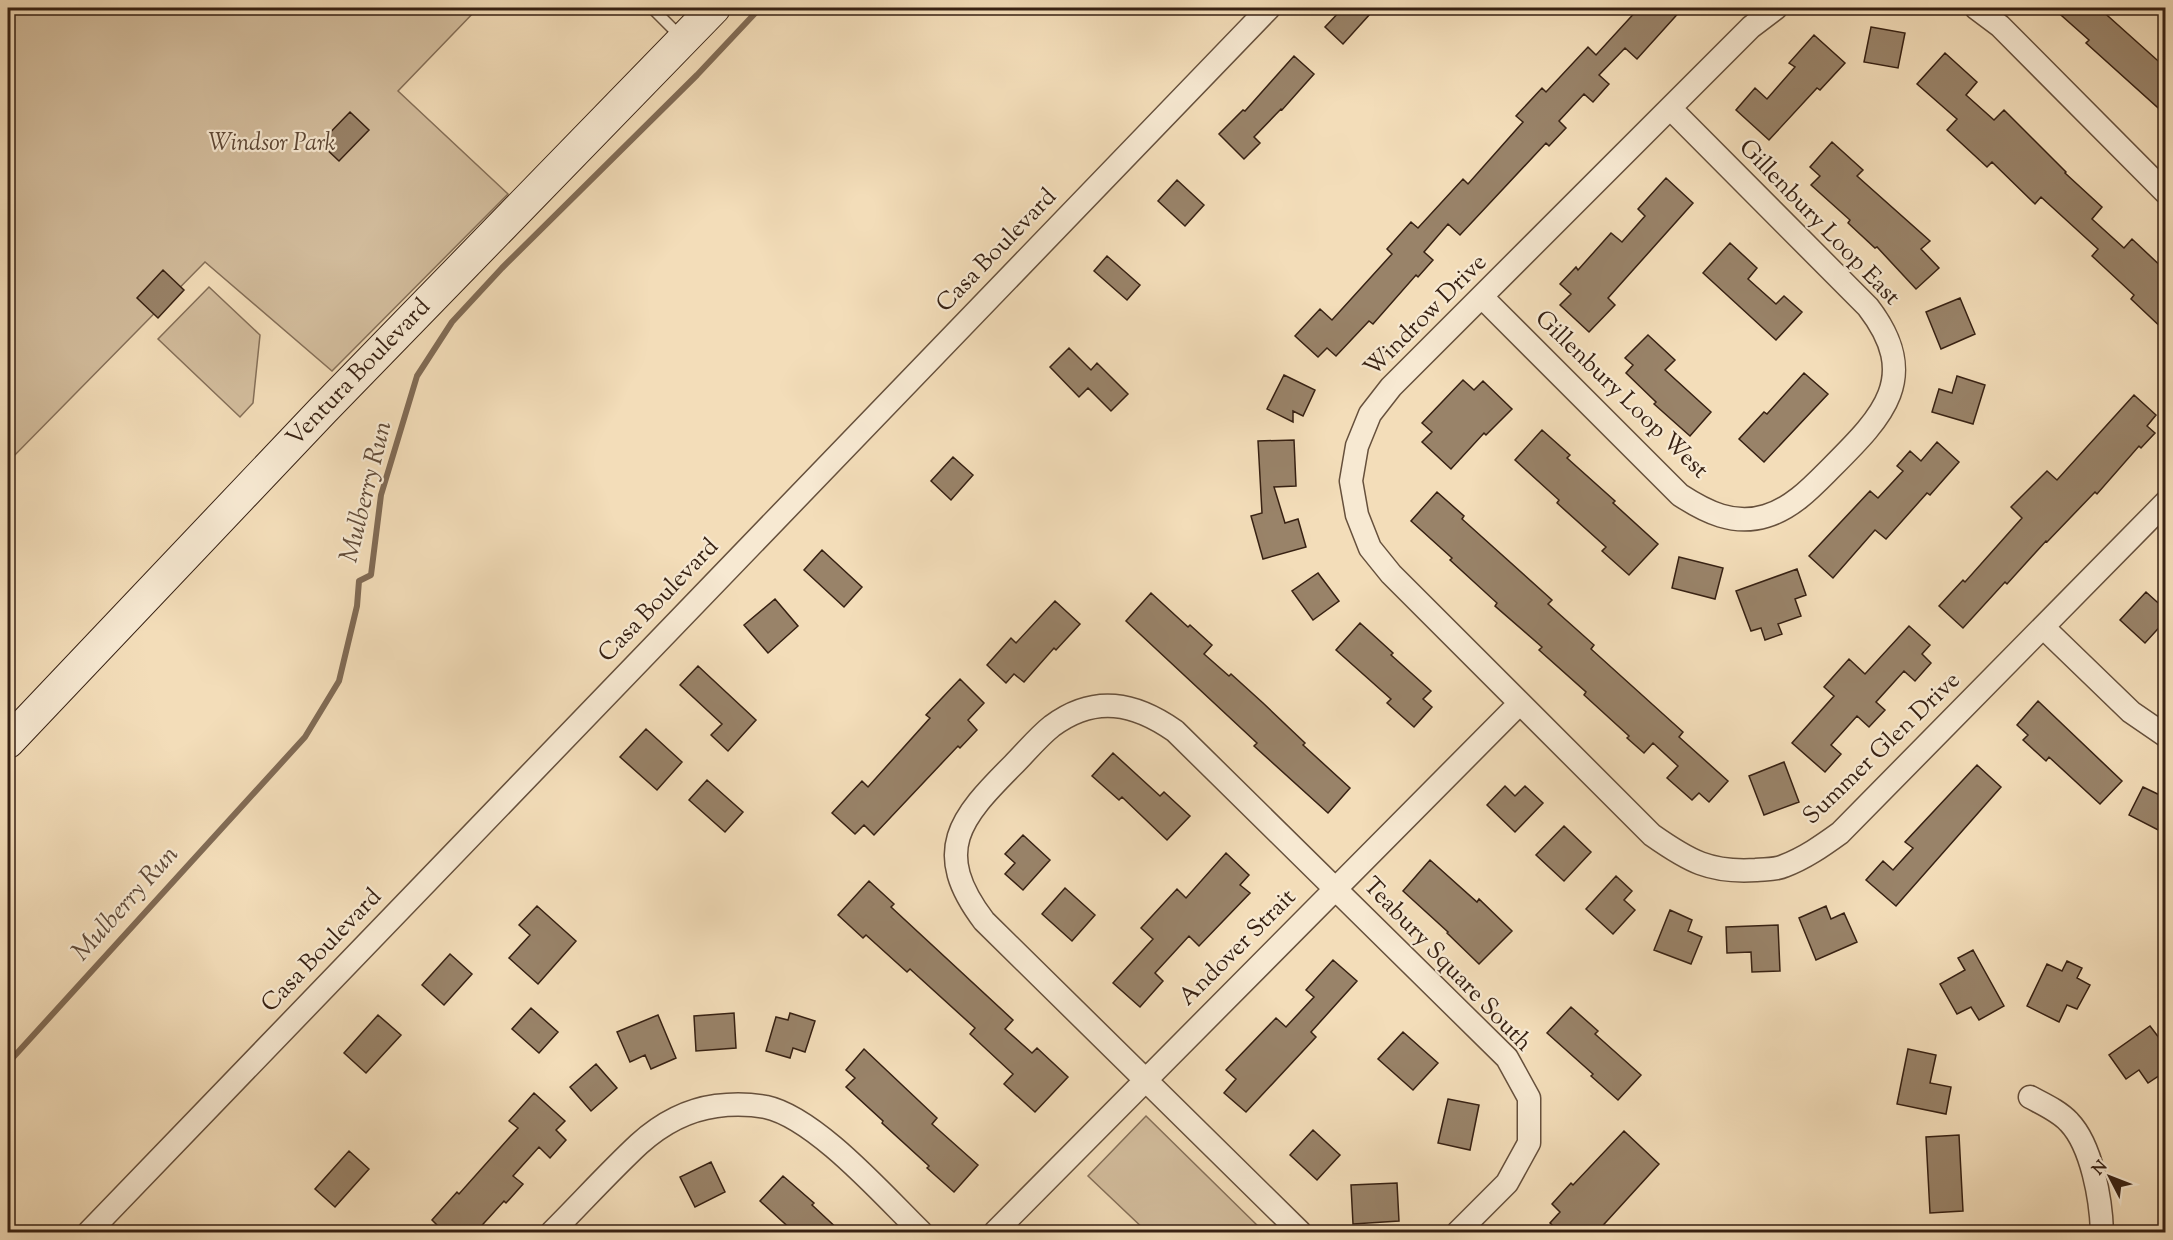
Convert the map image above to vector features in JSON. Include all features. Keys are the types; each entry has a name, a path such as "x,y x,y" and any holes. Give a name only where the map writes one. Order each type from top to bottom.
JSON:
{"street":[{"name":"Ventura Boulevard","path":"8,742 323,410 714,8"},
{"name":"Casa Boulevard","path":"90,1233 1269,8"},
{"name":"Windrow Drive","path":"1520,702 1391,574 1370,548 1357,514 1351,481 1357,446 1370,414 1391,387 1751,27 1776,8"},
{"path":"1976,8 2000,26 2166,193"},
{"name":"Gillenbury Loop East","path":"1670,108 1868,307 1881,324 1891,347 1894,372 1891,392 1881,413 1867,432 1824,475"},
{"name":"Gillenbury Loop West","path":"1482,297 1680,495 1698,507 1720,517 1741,519 1765,517 1805,494 1824,475"},
{"name":"Summer Glen Drive","path":"1520,702 1652,835 1680,855 1712,869 1781,868 1811,854 1840,833 2166,502"},
{"path":"2043,627 2131,712 2166,736"},
{"name":"Andover Strait","path":"995,1233 1520,702"},
{"name":"Teabury Square South","path":"1146,1081 984,921 969,902 960,882 956,860 958,838 966,817 979,800 1051,727 1069,715 1112,705 1135,709 1156,717 1175,731 1507,1058 1529,1098 1529,1143 1507,1183 1458,1233"},
{"path":"1146,1081 1300,1233"},
{"path":"2030,1097 2060,1113 2071,1123 2081,1141 2095,1178 2102,1233"},
{"path":"552,1233 640,1143 669,1122 699,1108 733,1104 768,1108 799,1122 828,1142 921,1233"}],"lane":[{"path":"651,8 683,39"}],"green space":[{"name":"Windsor Park","path":"8,8 478,8 398,91 508,194 332,371 205,262 8,462"},
{"path":"209,287 260,335 253,403 240,417 158,339"},
{"path":"1146,1116 1264,1232 1147,1232 1088,1176"}],"building":[{"path":"1343,8 1362,8 1370,14 1343,44 1325,27"},
{"path":"1639,8 1683,8 1637,59 1625,48 1599,75 1609,84 1593,102 1584,94 1559,121 1566,128 1549,146 1546,143 1460,235 1448,224 1424,252 1433,260 1418,277 1416,275 1373,324 1369,321 1336,356 1327,348 1318,357 1295,336 1320,309 1332,320 1392,254 1387,249 1411,222 1418,228 1463,179 1468,184 1523,122 1516,116 1542,88 1546,92 1588,47 1596,55"},
{"path":"2053,8 2099,8 2166,68 2166,115 2086,43 2089,40"},
{"path":"1871,27 1905,33 1898,68 1864,62"},
{"path":"1814,35 1845,63 1820,90 1817,88 1769,140 1736,110 1755,88 1767,99 1795,67 1789,63"},
{"path":"1945,53 1977,82 1966,95 1994,120 2004,110 2065,173 2102,207 2092,219 2124,248 2132,239 2166,271 2166,332 2131,299 2134,295 2092,256 2098,249 2041,197 2035,204 1992,162 1987,167 1947,130 1957,119 1917,84"},
{"path":"1294,56 1314,74 1254,137 1260,143 1244,159 1219,134 1243,110 1245,111"},
{"path":"350,112 369,130 339,161 320,143"},
{"path":"1832,142 1863,170 1857,176 1930,241 1921,249 1939,268 1916,289 1877,247 1875,248 1848,223 1850,220 1811,185 1820,176 1810,167"},
{"path":"1666,178 1693,203 1608,298 1615,305 1589,332 1560,305 1571,294 1560,284 1576,267 1578,270 1611,233 1622,242 1645,216 1638,209"},
{"path":"1177,180 1204,205 1185,226 1158,201"},
{"path":"1730,243 1757,268 1748,279 1776,304 1784,296 1802,312 1776,340 1703,273"},
{"path":"1107,256 1140,285 1127,300 1094,271"},
{"path":"163,270 184,290 158,318 137,298"},
{"path":"1960,298 1975,334 1941,349 1926,312"},
{"path":"1648,335 1675,360 1665,370 1711,412 1690,436 1654,404 1656,402 1626,373 1633,365 1625,358"},
{"path":"1069,348 1091,370 1097,363 1128,394 1111,411 1088,388 1079,397 1050,367"},
{"path":"1804,373 1828,394 1764,462 1739,439 1764,412 1767,414"},
{"path":"1284,375 1315,390 1303,416 1293,411 1293,422 1267,409"},
{"path":"1957,376 1985,385 1973,424 1932,412 1939,389 1952,393"},
{"path":"1463,380 1474,390 1483,381 1512,409 1486,435 1484,433 1451,469 1422,442 1432,432 1422,423"},
{"path":"2134,395 2156,415 2147,426 2155,433 2141,448 2139,446 2097,494 2095,492 2046,541 2007,584 2005,582 1963,628 1939,606 1963,580 1965,582 2022,518 2011,507 2047,471 2057,480"},
{"path":"1542,430 1570,455 1567,458 1658,544 1629,575 1602,551 1606,547 1557,503 1559,500 1515,460"},
{"path":"1294,440 1296,486 1274,487 1285,523 1298,519 1306,547 1263,559 1251,516 1262,513 1258,441"},
{"path":"1937,442 1959,462 1930,495 1927,493 1886,539 1875,530 1833,578 1809,556 1870,491 1878,498 1903,471 1897,466 1910,451 1921,461"},
{"path":"953,457 973,475 951,500 931,481"},
{"path":"1437,492 1464,516 1462,519 1552,600 1548,604 1594,645 1591,649 1683,732 1679,737 1728,781 1709,802 1699,793 1692,800 1667,778 1678,766 1653,743 1644,753 1627,738 1629,736 1584,695 1586,692 1539,650 1542,647 1495,606 1497,603 1411,521"},
{"path":"822,550 862,587 844,607 804,570"},
{"path":"1679,557 1723,568 1715,599 1672,588"},
{"path":"1797,569 1806,595 1795,599 1801,616 1778,624 1782,634 1765,640 1761,628 1751,631 1736,591"},
{"path":"1318,573 1339,601 1313,620 1292,591"},
{"path":"2146,592 2166,610 2166,620 2145,643 2120,620"},
{"path":"1151,593 1188,627 1190,625 1212,645 1204,654 1229,676 1231,674 1263,703 1305,743 1303,745 1350,788 1328,813 1254,746 1257,743 1126,621"},
{"path":"775,599 798,626 768,653 744,625"},
{"path":"1055,601 1080,624 1056,650 1054,648 1024,682 1014,674 1006,683 987,665 1011,638 1016,643"},
{"path":"1360,623 1431,691 1423,699 1432,707 1414,727 1387,703 1391,699 1336,650"},
{"path":"1909,626 1930,645 1922,654 1931,663 1915,681 1904,671 1876,702 1885,710 1869,727 1857,716 1831,745 1841,754 1825,772 1792,743 1834,696 1824,687 1849,659 1865,674"},
{"path":"698,666 756,720 728,751 711,735 722,724 680,685"},
{"path":"960,679 984,703 968,720 977,730 960,748 958,746 874,835 864,825 855,834 832,813 862,781 868,787 930,718 926,715"},
{"path":"2038,701 2122,781 2100,804 2049,757 2046,761 2023,740 2028,735 2017,725"},
{"path":"646,729 682,762 657,790 620,757"},
{"path":"1113,753 1160,796 1164,792 1190,816 1167,840 1122,797 1119,800 1092,776"},
{"path":"1784,762 1799,802 1764,815 1749,776"},
{"path":"1977,765 2001,787 1896,906 1866,880 1883,861 1893,870 1913,848 1905,842"},
{"path":"707,780 743,812 725,832 689,800"},
{"path":"1505,786 1515,796 1525,786 1543,803 1515,832 1487,805"},
{"path":"2143,787 2166,798 2166,834 2129,815"},
{"path":"1564,826 1591,852 1564,881 1536,855"},
{"path":"1023,835 1050,860 1023,890 1005,874 1015,863 1005,854"},
{"path":"1226,853 1249,875 1240,885 1250,893 1199,946 1189,936 1155,973 1163,981 1140,1007 1113,983 1153,939 1141,928 1177,889 1186,898"},
{"path":"1430,860 1477,902 1479,899 1512,931 1479,964 1403,891"},
{"path":"1616,876 1632,891 1624,900 1635,910 1613,934 1586,909"},
{"path":"869,881 894,904 891,907 1013,1020 1005,1029 1032,1053 1037,1048 1068,1077 1035,1112 1004,1084 1013,1074 970,1034 975,1028 910,969 907,972 866,935 863,938 838,915"},
{"path":"1065,888 1095,915 1072,941 1042,914"},
{"path":"537,906 576,941 538,984 509,958 530,935 519,925"},
{"path":"1826,906 1831,919 1844,913 1857,942 1816,960 1799,918"},
{"path":"1670,910 1692,920 1688,931 1702,937 1691,964 1654,950"},
{"path":"1778,925 1780,971 1752,972 1751,952 1727,953 1726,927"},
{"path":"1973,950 2004,1006 1979,1020 1971,1007 1957,1014 1940,984 1965,970 1958,958"},
{"path":"450,954 472,974 444,1005 422,985"},
{"path":"1333,960 1357,981 1311,1032 1316,1037 1246,1112 1224,1093 1236,1079 1226,1070 1276,1018 1286,1027 1314,997 1306,990"},
{"path":"2067,961 2082,968 2077,978 2090,985 2077,1009 2067,1005 2059,1022 2027,1006 2047,964 2062,971"},
{"path":"1571,1007 1598,1031 1595,1034 1641,1075 1618,1100 1547,1033"},
{"path":"531,1008 558,1032 539,1053 512,1029"},
{"path":"734,1013 736,1048 696,1051 694,1016"},
{"path":"790,1013 815,1021 805,1052 793,1048 790,1058 766,1051 776,1017 788,1020"},
{"path":"378,1015 401,1035 366,1073 344,1053"},
{"path":"658,1015 676,1058 651,1069 645,1055 630,1062 617,1032"},
{"path":"2150,1026 2166,1047 2166,1071 2148,1083 2139,1070 2126,1079 2109,1055"},
{"path":"1403,1032 1438,1063 1413,1090 1378,1059"},
{"path":"864,1049 937,1118 932,1124 978,1165 954,1192 846,1087 855,1078 846,1070"},
{"path":"1908,1049 1936,1055 1930,1083 1951,1087 1946,1114 1897,1104"},
{"path":"596,1064 617,1088 591,1111 570,1087"},
{"path":"534,1093 565,1121 556,1130 566,1140 550,1158 539,1147 513,1176 523,1184 475,1233 445,1233 432,1220 457,1192 459,1194 518,1128 509,1121"},
{"path":"1448,1099 1479,1105 1470,1150 1438,1143"},
{"path":"1313,1130 1340,1155 1317,1180 1290,1155"},
{"path":"1624,1131 1659,1164 1596,1233 1561,1233 1550,1223 1560,1212 1552,1204"},
{"path":"1959,1135 1963,1211 1930,1213 1926,1137"},
{"path":"349,1151 369,1169 335,1207 315,1189"},
{"path":"711,1162 725,1192 695,1207 680,1177"},
{"path":"783,1176 814,1203 812,1205 842,1233 795,1233 760,1201"},
{"path":"1397,1183 1399,1221 1353,1224 1351,1185"}],"waterway":[{"name":"Mulberry Run","path":"8,1063 305,737 339,681 357,606 359,581 371,575 381,495 417,376 452,322 502,268 697,75 760,8"}]}
